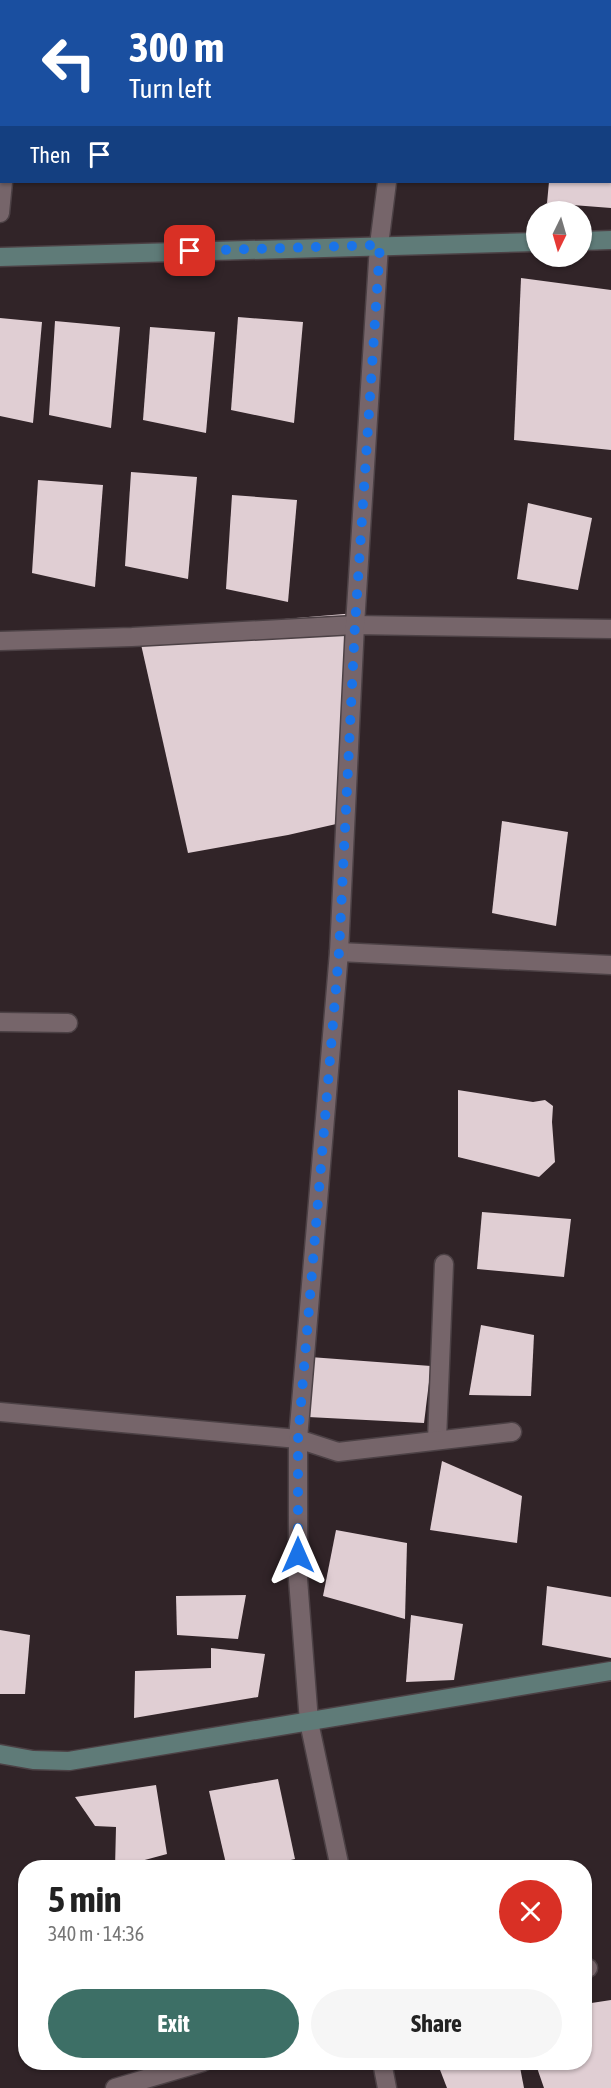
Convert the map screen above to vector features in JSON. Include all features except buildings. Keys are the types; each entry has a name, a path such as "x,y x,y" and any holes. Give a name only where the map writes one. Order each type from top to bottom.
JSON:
{"street":[{"path":"0,213 3,183"},
{"path":"338,1860 309,1722 298,1579 298,1439 339,952 355,625 380,245 387,183"},
{"path":"592,241 611,240"},
{"path":"0,257 526,242"},
{"path":"0,640 132,637 355,625 611,629"},
{"path":"339,952 611,965"},
{"path":"0,1022 68,1023"},
{"path":"437,1440 444,1264"},
{"path":"0,1412 298,1439 338,1452 512,1432"},
{"path":"0,1754 33,1760 69,1761 611,1671"},
{"path":"115,2088 176,2070"},
{"path":"384,2070 387,2088"}],"route":[{"path":"190,251 380,245 355,625 339,952 298,1439 298,1555"}]}
